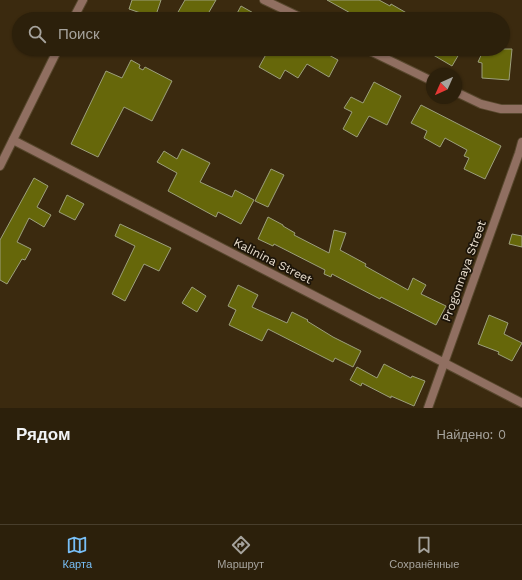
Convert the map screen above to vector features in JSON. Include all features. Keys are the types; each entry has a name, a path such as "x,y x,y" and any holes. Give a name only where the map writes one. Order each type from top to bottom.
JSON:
{"street":[{"path":"77,12 83,0"},
{"path":"264,0 289,12"},
{"path":"0,166 55,56"},
{"path":"380,56 426,78"},
{"path":"462,95 480,104 502,109 522,109"},
{"name":"Kalinina Street","path":"13,140 522,403"},
{"name":"Progonnaya Street","path":"428,408 522,142"}],"building":[{"path":"132,0 161,0 157,12 138,12 129,9"},
{"path":"185,0 216,0 209,12 178,12"},
{"path":"327,0 379,0 390,6 391,4 405,12 348,12"},
{"path":"241,6 252,12 238,12"},
{"path":"510,49 512,49 509,80 482,78 482,63 478,62 481,56 510,56"},
{"path":"265,56 331,56 338,60 329,77 307,64 298,78 285,70 280,79 259,67"},
{"path":"435,56 458,56 452,66"},
{"path":"131,60 140,65 139,68 143,70 145,67 172,81 152,121 124,107 98,157 71,144 106,71 122,78"},
{"path":"374,82 401,96 387,125 369,116 357,137 343,129 352,112 344,108 351,97 363,103"},
{"path":"421,105 501,146 485,179 464,169 469,158 464,156 467,150 445,138 440,147 424,138 427,131 411,123"},
{"path":"182,149 210,163 200,182 232,197 235,190 254,200 241,224 218,212 216,217 168,191 177,173 157,162 164,151 177,159"},
{"path":"271,169 284,175 268,207 255,201"},
{"path":"34,178 48,186 37,207 51,215 44,227 29,218 17,242 31,249 25,260 22,259 7,284 0,280 0,240"},
{"path":"67,195 84,204 75,220 59,212"},
{"path":"268,217 295,233 294,235 329,253 334,230 346,233 340,250 408,290 413,278 426,285 421,294 446,306 436,325 381,297 380,299 332,274 331,277 324,274 325,270 274,244 273,246 258,239"},
{"path":"120,224 171,248 159,271 144,264 125,301 112,294 135,246 115,236"},
{"path":"512,234 522,236 522,247 509,244"},
{"path":"238,285 258,295 252,307 287,323 292,312 308,320 307,321 333,337 361,351 353,367 335,358 333,362 268,329 262,341 229,325 236,310 228,306"},
{"path":"192,287 206,296 197,312 182,303"},
{"path":"489,315 508,323 504,334 522,343 512,361 498,354 499,352 478,344"},
{"path":"384,364 411,378 412,376 425,381 414,406 391,396 391,398 362,383 361,386 350,380 357,367 377,378"}]}
